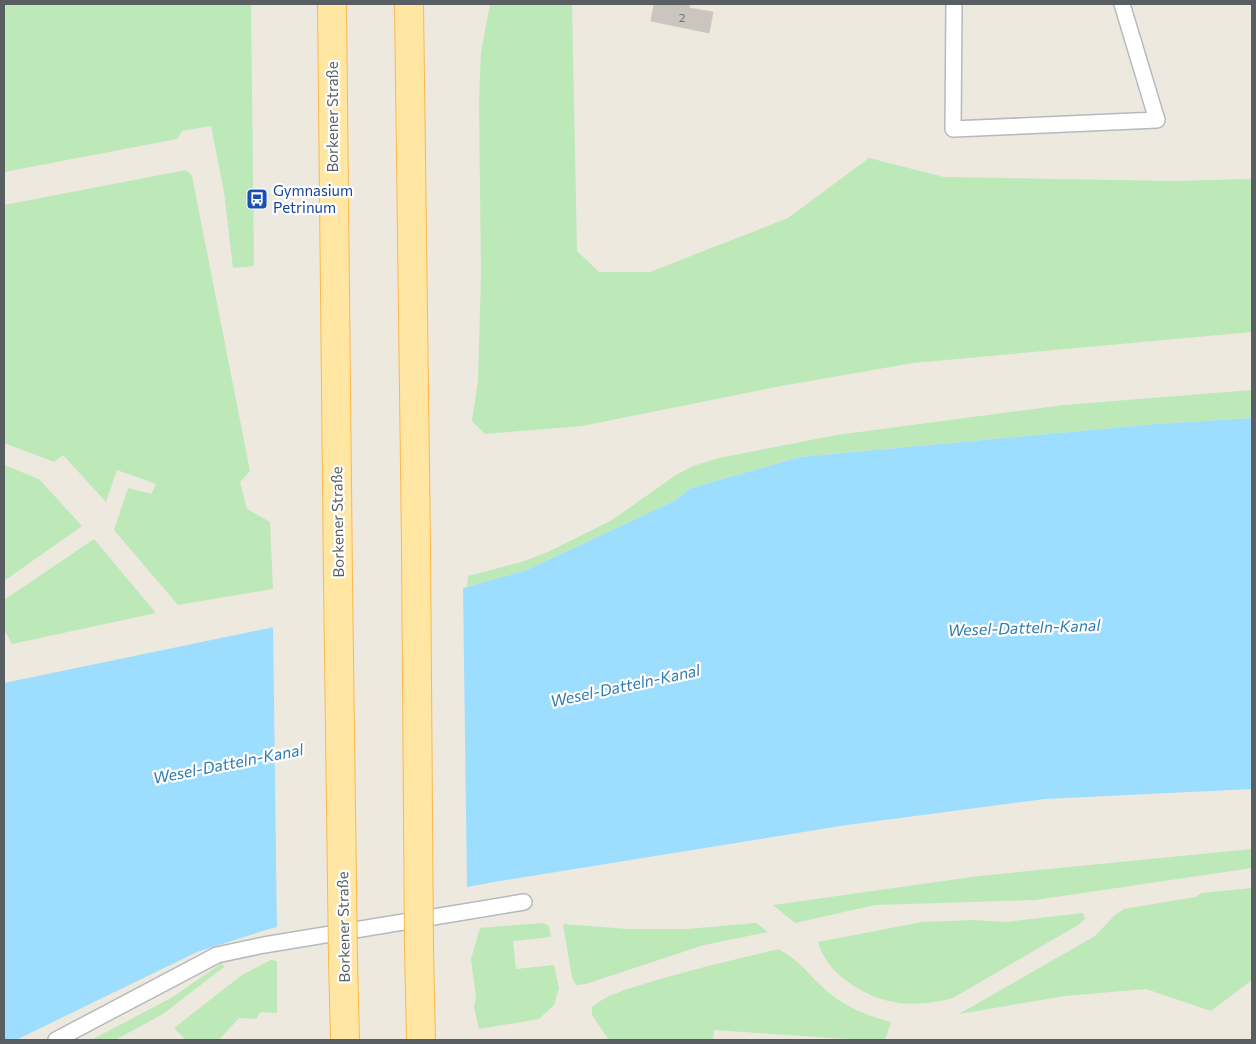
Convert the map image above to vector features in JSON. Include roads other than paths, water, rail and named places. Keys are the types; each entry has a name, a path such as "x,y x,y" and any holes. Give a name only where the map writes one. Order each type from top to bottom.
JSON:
{"main road":[{"name":"Borkener Straße","path":"332,4 345,1040"},
{"path":"409,4 421,1040"}],"lane":[{"path":"954,4 953,129 1157,120 1122,4"},
{"path":"56,1040 217,955 264,945 524,902"}],"water":[{"name":"Wesel-Datteln-Kanal","path":"1252,418 1252,789 1045,799 847,825 494,882 425,895 269,929 197,952 16,1040 4,1040 4,683 467,587 527,570 674,501 691,488 800,457 1157,424"}],"place":[{"name":"Gymnasium Petrinum","path":"257,199"}]}
